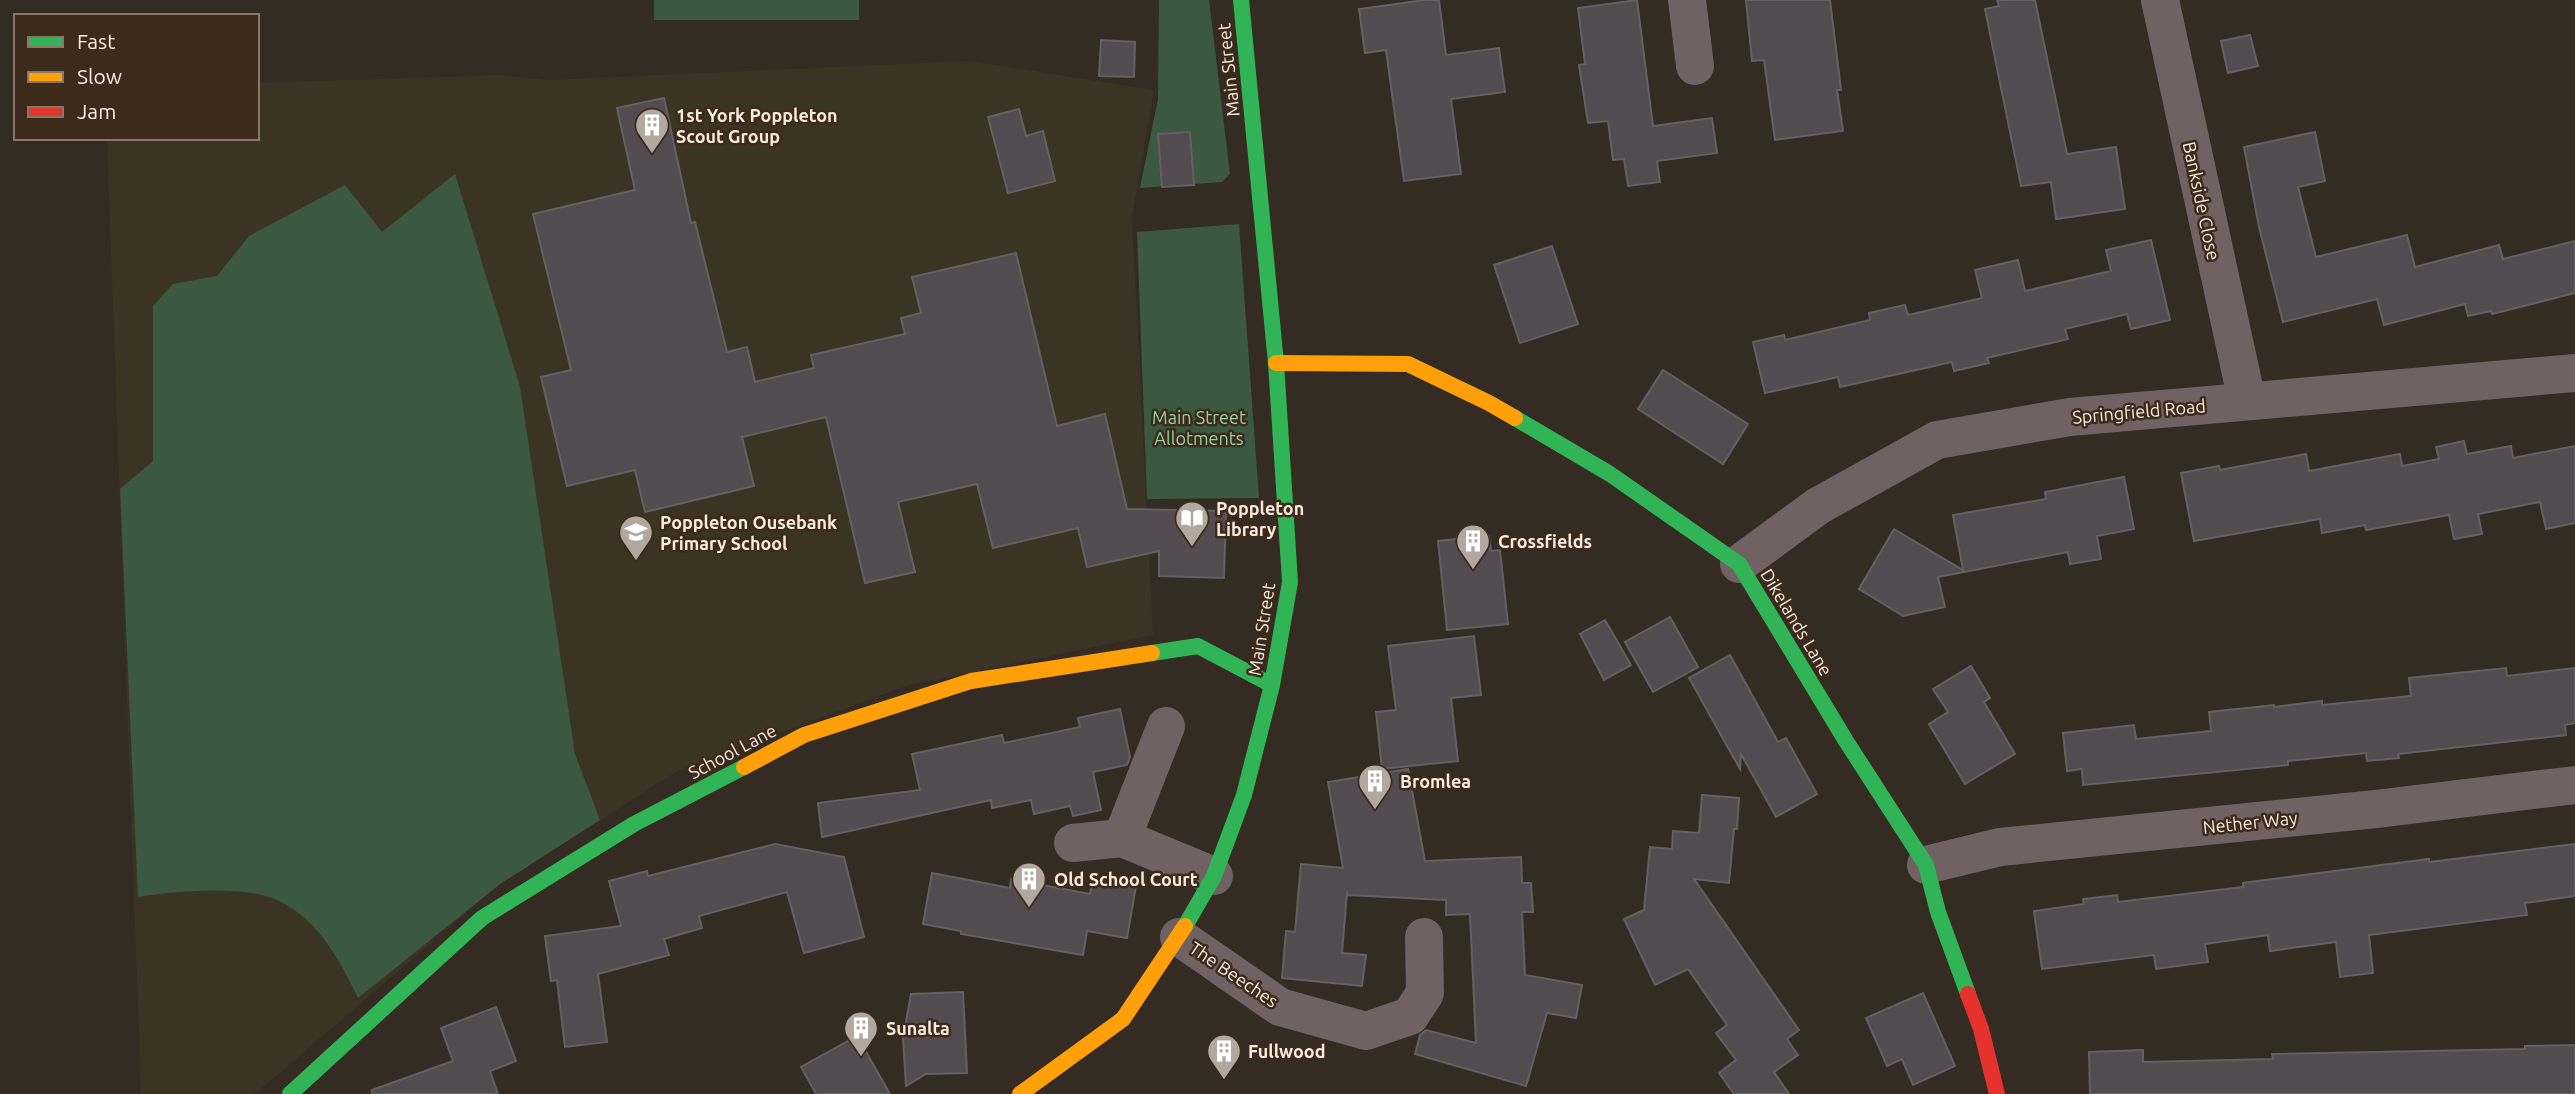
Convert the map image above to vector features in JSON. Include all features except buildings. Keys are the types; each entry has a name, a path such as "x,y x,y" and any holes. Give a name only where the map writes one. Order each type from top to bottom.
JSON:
{"street":[{"name":"Main Street","path":"1020,1094 1124,1019 1179,937 1214,876 1244,795 1272,685 1290,582 1276,363 1241,0"},
{"path":"1687,0 1695,66"},
{"name":"Bankside Close","path":"2160,0 2247,401"},
{"name":"Dikelands Lane","path":"1276,363 1408,364 1489,403 1610,474 1739,564 1846,741 1926,865 1938,912 1981,1030 1997,1094"},
{"name":"Springfield Road","path":"1739,564 1818,506 1937,440 2070,417 2575,373"},
{"name":"School Lane","path":"290,1094 482,918 634,824 804,735 971,681 1198,646 1272,685"},
{"path":"1122,838 1166,726"},
{"name":"Nether Way","path":"1926,865 2000,847 2376,809 2575,785"},
{"path":"1073,843 1122,838 1214,876"},
{"name":"The Beeches","path":"1179,937 1280,1007 1366,1031 1409,1016 1425,993 1424,937"}],"shaded area":[{"name":"Poppleton Ousebank Primary School","path":"969,61 1154,90 1132,217 1153,635 909,685 679,770 500,884 255,1094 141,1094 107,140 259,140 259,83 498,75 546,80"}],"green space":[{"path":"654,0 859,0 859,20 654,20"},
{"path":"1159,0 1209,0 1230,174 1222,182 1140,188 1158,99"},
{"path":"455,174 520,387 575,754 600,820 500,884 358,998 326,942 304,918 277,900 263,895 228,891 189,891 138,897 120,489 153,461 153,306 173,284 217,276 249,236 345,185 382,232"},
{"name":"Main Street Allotments","path":"1239,224 1259,498 1147,499 1137,232"}],"traffic: fast":[{"path":"1185,926 1214,876 1244,795 1272,685 1290,582 1276,363 1241,0"},
{"path":"1515,418 1610,474 1739,564 1846,741 1926,865 1938,912 1968,994"},
{"path":"1152,653 1198,646 1272,685"},
{"path":"290,1094 482,918 634,824 744,767"}],"traffic: slow":[{"path":"1276,363 1408,364 1515,418"},
{"path":"744,767 804,735 971,681 1152,653"},
{"path":"1020,1094 1123,1019 1185,926"}],"traffic: jam":[{"path":"1968,994 1981,1029 1997,1094"}],"place":[{"name":"1st York Poppleton Scout Group","path":"652,155"},
{"name":"Poppleton Library","path":"1192,548"},
{"name":"Poppleton Ousebank Primary School","path":"636,562"},
{"name":"Crossfields","path":"1473,571"},
{"name":"Bromlea","path":"1375,811"},
{"name":"Old School Court","path":"1029,909"},
{"name":"Sunalta","path":"861,1058"},
{"name":"Fullwood","path":"1224,1081"}]}
